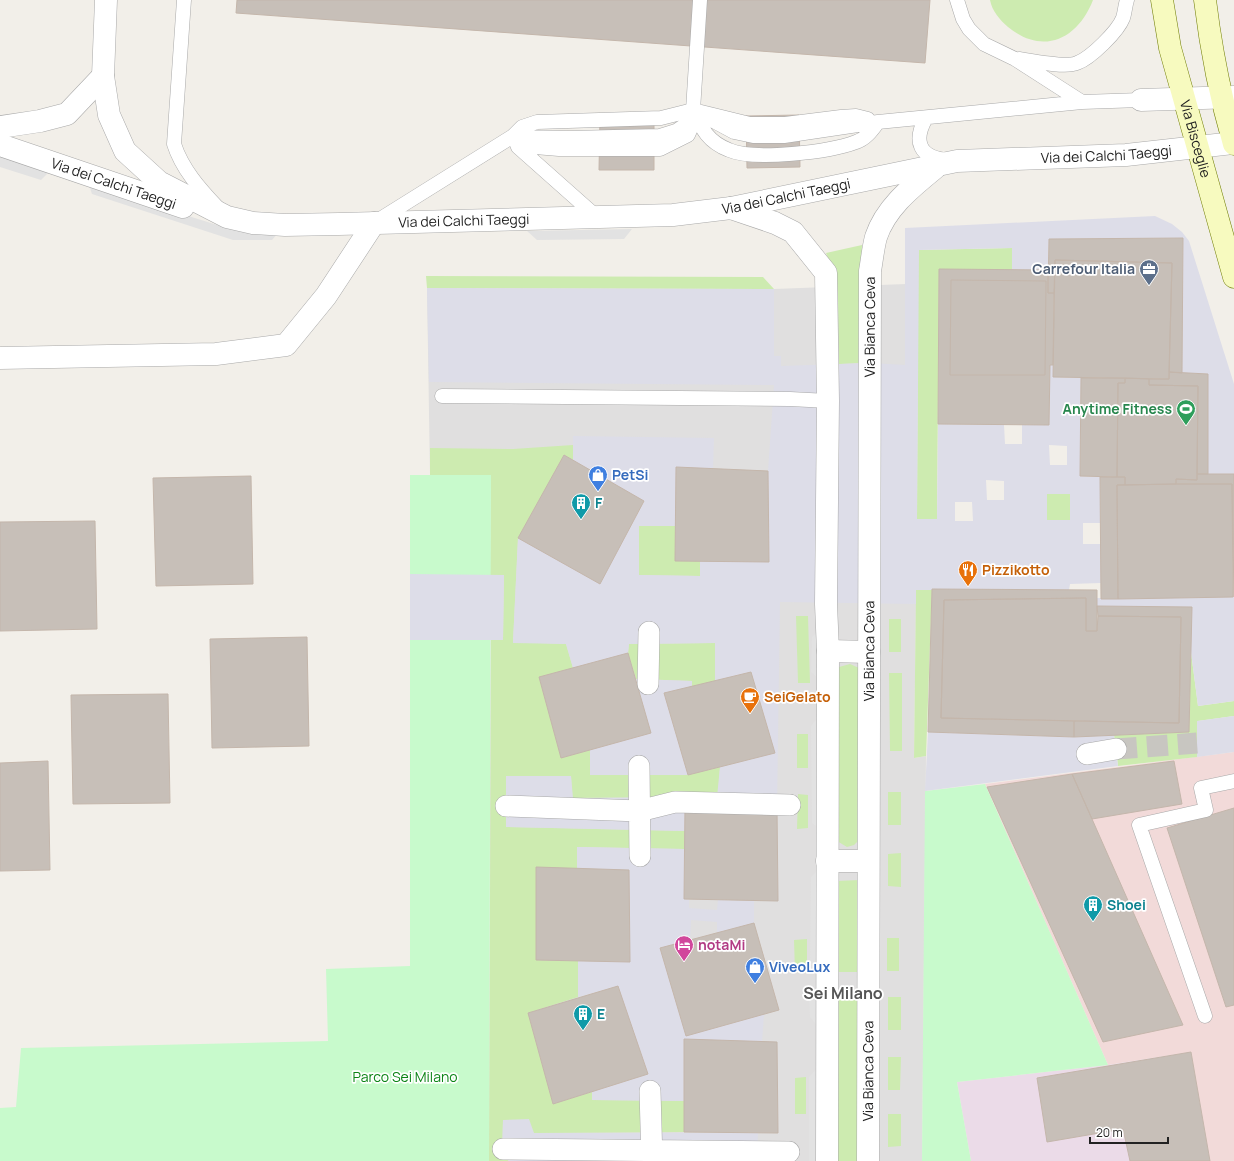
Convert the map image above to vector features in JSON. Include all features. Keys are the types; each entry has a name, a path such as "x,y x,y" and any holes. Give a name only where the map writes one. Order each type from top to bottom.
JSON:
{"main road":[{"name":"Via Bisceglie","path":"1162,0 1170,48 1234,277"},
{"path":"1205,0 1210,43 1228,97 1234,143"}],"street":[{"name":"Via dei Calchi Taeggi","path":"106,0 103,76 109,115 125,151 159,182 227,217 253,223 285,225 673,215 731,208 947,163 1118,156 1234,143"},
{"path":"0,127 40,121 67,114 103,76"},
{"path":"1141,100 1228,97"},
{"name":"Via dei Calchi Taeggi","path":"0,145 220,220 227,217"},
{"name":"Via Bianca Ceva","path":"868,1161 870,271 876,238 896,203 901,196 947,163"},
{"path":"731,208 775,223 793,232 826,272 828,402 826,604 828,651 827,1161"},
{"path":"0,358 216,354 286,345 326,296 374,223"},
{"path":"648,682 649,638"},
{"path":"828,651 869,652"},
{"path":"1087,754 1116,749"},
{"path":"639,771 640,828"},
{"path":"506,806 640,828 675,802 790,805"},
{"path":"827,861 868,861"},
{"path":"650,1096 651,1148"},
{"path":"503,1149 651,1148 790,1152"}],"lane":[{"path":"184,0 174,144 181,161 193,179 227,217"},
{"path":"598,218 518,147 513,136 568,138 660,136 676,131 685,125 693,110 700,0"},
{"path":"958,0 963,19 976,37 984,44 1016,59 1082,102"},
{"path":"1016,59 1048,64 1077,63 1096,50 1114,32 1122,19 1127,0"},
{"path":"693,110 750,124 784,124 856,116 878,122 1082,102 1141,100"},
{"path":"693,110 711,128 733,140 752,146 785,146 849,137 878,122"},
{"path":"926,118 920,129 918,140 921,148 947,163"},
{"name":"Via dei Calchi Taeggi","path":"374,223 513,136"},
{"path":"442,396 790,399 828,402"},
{"path":"1206,1016 1139,825 1206,810 1200,788 1234,781"}],"shaded area":[{"path":"0,156 49,172 41,180 0,167"},
{"path":"89,185 230,229 280,231 272,240 233,240 92,194"},
{"path":"1155,216 1172,224 1182,232 1189,241 1234,384 1234,474 1208,474 1208,374 1182,373 1183,238 1049,239 1048,270 1012,270 1012,248 919,250 917,519 937,519 938,424 1004,425 1005,444 1022,444 1022,425 1049,425 1050,365 1053,365 1053,377 1081,378 1080,476 1100,477 1100,523 1083,523 1083,544 1101,544 1101,583 1070,584 1069,590 916,590 916,604 780,602 777,809 685,807 685,831 506,827 506,776 571,776 573,798 717,797 720,767 775,753 751,672 715,681 715,643 629,644 628,653 573,668 566,644 513,643 518,538 600,583 644,502 573,460 573,436 714,438 713,469 676,468 675,526 639,526 639,575 700,576 700,561 769,562 768,471 774,385 429,382 427,288 774,289 774,356 781,356 781,366 870,363 905,365 905,228","holes":["1049,445 1067,446 1067,465 1050,465","986,480 1004,481 1004,500 987,500","1047,494 1070,494 1070,520 1047,520","955,502 972,502 973,521 955,521"]},
{"path":"632,229 624,239 537,240 527,231"},
{"path":"906,284 907,603 916,604 914,758 926,756 922,1161 489,1161 491,476 430,475 427,288 774,289"},
{"path":"410,574 504,575 503,640 410,640"},
{"path":"1234,597 1234,701 1198,706 1191,652 1119,607 1097,606 1097,598"},
{"path":"819,630 819,679 811,672 812,637"},
{"path":"636,679 692,681 692,687 665,694 688,775 590,775 590,750 651,733"},
{"path":"819,716 819,828 812,823 811,726"},
{"path":"1234,716 1234,752 1197,757 1197,721"},
{"path":"928,732 1074,737 1114,735 1118,766 925,791"},
{"path":"1234,752 1234,1161 1210,1161 1191,1052 1108,1065 985,784"},
{"path":"577,847 684,849 684,899 689,900 689,908 717,910 718,900 754,901 754,923 717,933 717,922 691,920 686,1035 764,1014 762,1042 684,1101 592,1100 592,1092 647,1074 618,986 578,997 578,961 630,962 577,869"},
{"path":"819,869 819,972 810,963 811,877"},
{"path":"819,986 820,1029 810,1017 809,995"},
{"path":"1191,1052 1210,1161 971,1161 957,1082 1108,1065"},
{"path":"820,1065 820,1161 809,1161 809,1077"},
{"path":"529,1119 534,1133 758,1133 757,1161 509,1161 502,1156 503,1120"}],"green space":[{"path":"990,0 1093,0 1086,14 1078,25 1069,33 1058,39 1046,41 1034,40 1021,36 1008,27 997,15"},
{"path":"862,245 859,363 839,364 838,299 836,278 826,253"},
{"path":"1012,248 1012,270 939,270 937,520 917,519 918,250"},
{"path":"426,276 763,277 774,289 427,288"},
{"path":"573,445 573,460 564,455 518,538 513,642 566,644 573,668 539,677 561,758 590,750 590,775 688,775 720,767 718,797 572,798 571,776 506,777 506,827 685,831 684,849 577,847 577,869 536,868 536,960 578,961 578,997 528,1013 553,1104 592,1092 592,1100 684,1101 684,1132 534,1133 503,1120 502,1156 509,1161 489,1161 491,640 503,640 504,575 490,575 491,476 430,475 430,448 513,449"},
{"name":"Parco Sei Milano","path":"410,475 491,475 489,1161 0,1161 0,1108 16,1107 21,1048 328,1041 326,969 410,966"},
{"path":"1047,494 1070,494 1070,520 1047,520"},
{"path":"639,526 675,526 675,561 700,561 700,576 639,575"},
{"path":"932,589 926,756 914,758 916,590"},
{"path":"796,616 808,616 810,683 798,683"},
{"path":"889,619 901,619 901,652 889,652"},
{"path":"715,643 715,681 692,687 692,681 636,679 628,653 629,644"},
{"path":"1191,652 1198,706 1234,701 1234,716 1198,721 1197,757 1118,766 1114,735 1189,732"},
{"path":"850,664 859,668 860,839 854,845 847,847 837,841 839,667"},
{"path":"889,673 902,673 902,751 890,751"},
{"path":"797,734 808,734 808,768 797,768"},
{"path":"985,784 1108,1065 957,1082 971,1161 922,1161 925,791"},
{"path":"888,792 901,792 901,825 888,825"},
{"path":"798,794 808,795 808,828 797,829"},
{"path":"901,853 901,887 888,886 888,854"},
{"path":"860,880 860,972 837,972 836,881"},
{"path":"887,938 899,938 899,971 887,971"},
{"path":"807,939 807,973 795,972 794,940"},
{"path":"837,997 860,997 859,1161 837,1161"},
{"path":"888,997 901,997 901,1030 888,1030"},
{"path":"888,1057 901,1057 900,1090 888,1090"},
{"path":"806,1077 806,1114 795,1114 795,1078"},
{"path":"888,1114 901,1114 901,1146 888,1147"}],"building":[{"path":"237,0 930,0 925,63 236,13"},
{"path":"799,115 800,167 747,168 746,116"},
{"path":"654,117 654,170 599,170 600,118"},
{"path":"1183,238 1182,373 1169,372 1172,263 1055,260 1054,293 1048,293 1049,239"},
{"path":"1055,260 1172,263 1169,379 1053,377"},
{"path":"939,269 1048,270 1048,293 1054,293 1053,365 1050,365 1049,425 938,424"},
{"path":"951,280 1046,281 1045,375 950,375"},
{"path":"1169,372 1208,374 1208,474 1197,474 1198,386 1149,385 1149,379 1169,379"},
{"path":"1081,378 1125,378 1125,383 1118,383 1117,477 1080,476"},
{"path":"1125,378 1149,379 1149,385 1198,386 1197,480 1176,479 1176,484 1125,485 1125,477 1117,477 1118,383 1125,383"},
{"name":"F","path":"564,455 644,501 600,584 518,538"},
{"path":"676,467 768,471 769,562 675,561"},
{"path":"1197,474 1234,474 1234,597 1232,484 1176,484 1176,479 1197,480"},
{"path":"251,476 253,584 156,586 153,478"},
{"path":"1100,477 1125,477 1125,485 1117,485 1118,599 1101,599"},
{"path":"1232,484 1233,597 1118,599 1117,485"},
{"path":"95,521 97,629 0,631 0,522"},
{"path":"932,589 1097,590 1097,631 1086,631 1086,598 944,600 941,718 1074,721 1074,737 928,732"},
{"path":"1086,598 1086,631 1097,631 1098,616 1181,617 1179,723 941,718 944,600"},
{"path":"1097,606 1192,607 1189,732 1074,737 1074,721 1179,723 1181,617 1098,616"},
{"path":"307,637 309,746 212,748 210,639"},
{"path":"628,653 651,733 561,758 539,677"},
{"path":"751,672 775,753 688,775 664,693"},
{"path":"168,694 170,803 73,804 71,695"},
{"path":"48,761 50,870 0,871 0,763"},
{"path":"1174,761 1182,804 1092,819 1072,774"},
{"name":"Shoei","path":"1072,774 1183,1025 1103,1042 987,787"},
{"path":"685,806 777,809 778,901 684,899"},
{"path":"1234,808 1234,1005 1226,1007 1167,828"},
{"path":"536,867 629,870 630,962 536,960"},
{"path":"754,923 779,1010 686,1036 660,948"},
{"name":"E","path":"618,986 648,1074 553,1104 528,1013"},
{"path":"684,1039 777,1042 778,1133 684,1132"},
{"path":"1191,1052 1210,1161 1130,1161 1123,1129 1047,1142 1037,1078"}],"tunnel":[{"path":"1116,749 1197,743"}],"place":[{"name":"Carrefour Italia","path":"1149,286"},
{"name":"Anytime Fitness","path":"1186,426"},
{"name":"PetSi","path":"598,492"},
{"name":"F","path":"581,520"},
{"name":"Pizzikotto","path":"968,587"},
{"name":"SeiGelato","path":"750,714"},
{"name":"Shoei","path":"1093,922"},
{"name":"notaMi","path":"684,962"},
{"name":"ViveoLux","path":"755,984"},
{"name":"E","path":"583,1031"}],"district":[{"name":"Sei Milano","path":"843,993"}]}
